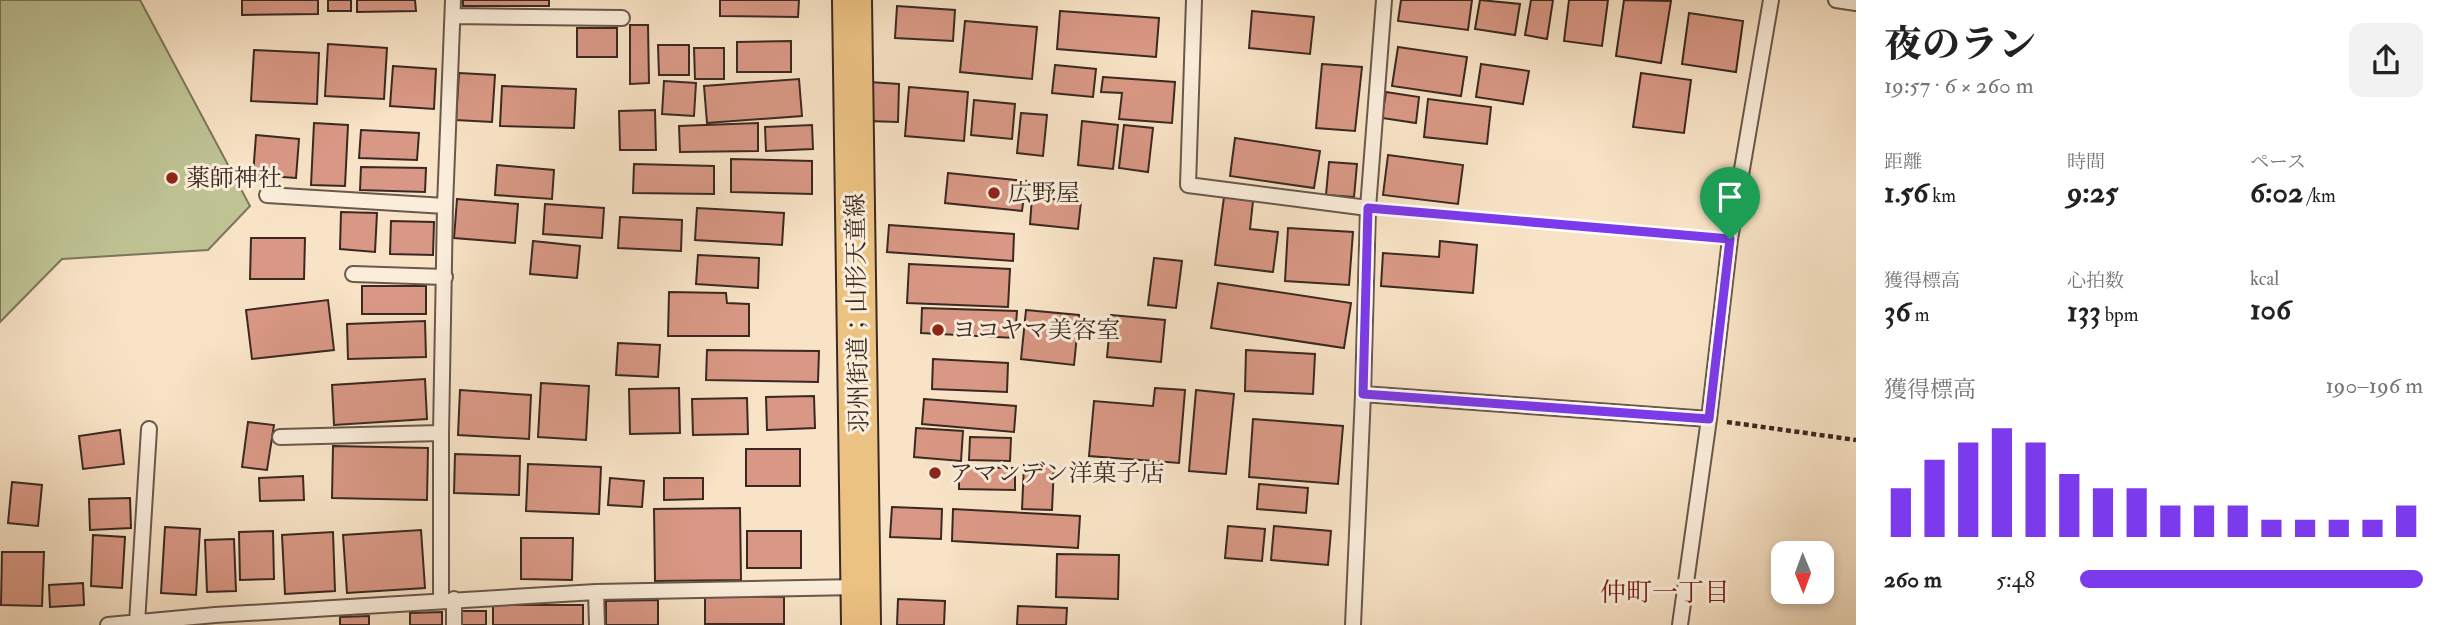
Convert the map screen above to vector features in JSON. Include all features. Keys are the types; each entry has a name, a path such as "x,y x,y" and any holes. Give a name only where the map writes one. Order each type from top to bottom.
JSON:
{"main road":[{"name":"羽州街道；山形天童線","path":"852,0 862,625"}],"lane":[{"path":"453,0 445,205 441,433 448,600 454,625"},
{"path":"1194,0 1188,185 1368,208"},
{"path":"1353,625 1368,208 1384,0"},
{"path":"1679,625 1709,419 1730,239 1770,0"},
{"path":"1836,0 1856,3"},
{"path":"453,16 622,18"},
{"path":"267,195 445,205"},
{"path":"353,274 445,277"},
{"path":"1363,394 1709,419"},
{"path":"136,623 149,429"},
{"path":"280,437 441,433"},
{"path":"108,625 215,620 448,600 596,592 860,587"},
{"path":"596,592 597,625"}],"path":[{"path":"1368,208 1730,239"},
{"path":"1709,419 1856,440"}],"green space":[{"path":"0,0 140,0 250,206 208,250 62,259 0,322"}],"building":[{"path":"242,0 318,0 318,14 242,15"},
{"path":"328,0 351,0 351,11 328,11"},
{"path":"357,0 415,0 416,11 357,12"},
{"path":"463,0 549,0 549,6 463,6"},
{"path":"720,0 799,0 798,17 720,16"},
{"path":"1401,0 1472,0 1468,30 1398,21"},
{"path":"1480,0 1520,4 1515,35 1475,29"},
{"path":"1531,0 1553,0 1547,39 1525,35"},
{"path":"1569,0 1608,0 1602,46 1564,41"},
{"path":"1624,0 1671,1 1661,63 1616,56"},
{"path":"897,6 955,10 953,41 895,38"},
{"path":"1060,11 1159,18 1156,57 1057,49"},
{"path":"1252,11 1314,17 1310,54 1249,48"},
{"path":"1689,13 1743,21 1736,72 1682,64"},
{"path":"965,21 1037,27 1032,79 960,72"},
{"path":"630,25 648,25 649,83 630,84"},
{"path":"577,28 617,28 617,57 577,57"},
{"path":"791,41 791,72 737,72 737,42"},
{"path":"328,44 387,48 384,99 325,96"},
{"path":"658,45 689,45 689,75 659,75"},
{"path":"1398,47 1467,57 1461,96 1392,86"},
{"path":"694,48 724,48 724,79 695,79"},
{"path":"254,50 319,53 317,104 251,101"},
{"path":"1322,64 1362,67 1355,131 1316,128"},
{"path":"1481,64 1529,71 1523,104 1476,97"},
{"path":"1055,65 1096,69 1093,97 1052,93"},
{"path":"393,66 436,69 434,109 390,106"},
{"path":"459,73 495,75 492,122 456,120"},
{"path":"1641,73 1691,80 1684,133 1633,127"},
{"path":"1103,77 1175,82 1172,123 1119,119 1122,93 1101,92"},
{"path":"799,79 802,116 707,123 704,86"},
{"path":"664,81 696,83 694,116 662,114"},
{"path":"869,82 899,84 898,122 868,121"},
{"path":"502,86 576,89 574,128 500,126"},
{"path":"909,87 968,92 964,141 905,136"},
{"path":"1386,92 1419,97 1416,123 1382,118"},
{"path":"1428,99 1491,107 1487,144 1424,137"},
{"path":"974,100 1015,104 1012,139 971,135"},
{"path":"655,110 656,150 620,150 619,111"},
{"path":"1021,113 1047,115 1043,156 1017,153"},
{"path":"1082,121 1118,125 1113,169 1078,165"},
{"path":"314,123 348,125 345,186 311,185"},
{"path":"758,123 758,151 680,152 679,126"},
{"path":"812,125 813,149 766,151 765,127"},
{"path":"1124,125 1153,128 1148,172 1119,168"},
{"path":"361,130 419,133 417,160 359,158"},
{"path":"256,135 299,139 296,178 253,175"},
{"path":"1235,138 1320,151 1314,188 1230,176"},
{"path":"1388,155 1463,165 1458,204 1383,195"},
{"path":"731,159 812,161 812,194 731,192"},
{"path":"1329,162 1357,164 1354,197 1326,195"},
{"path":"634,164 714,166 714,194 633,193"},
{"path":"497,165 554,170 552,199 495,195"},
{"path":"361,167 426,168 425,192 360,190"},
{"path":"948,173 1026,181 1022,211 945,203"},
{"path":"1032,197 1081,202 1078,229 1030,224"},
{"path":"1224,197 1253,201 1250,229 1278,232 1273,272 1215,265"},
{"path":"457,199 518,204 515,243 454,238"},
{"path":"545,204 604,208 602,238 543,234"},
{"path":"697,208 784,213 782,245 695,240"},
{"path":"341,212 377,213 375,252 340,249"},
{"path":"620,217 682,220 681,251 618,248"},
{"path":"391,221 434,222 433,255 390,254"},
{"path":"889,225 1014,234 1013,261 887,252"},
{"path":"1288,228 1353,232 1349,285 1285,281"},
{"path":"251,238 305,238 304,279 250,279"},
{"path":"533,241 580,246 577,278 530,274"},
{"path":"1440,241 1477,245 1473,293 1381,286 1383,253 1439,257"},
{"path":"698,255 759,258 758,288 696,284"},
{"path":"1154,258 1182,261 1176,308 1148,305"},
{"path":"909,264 1010,269 1008,307 907,303"},
{"path":"1218,283 1351,303 1344,348 1211,328"},
{"path":"362,286 426,286 426,314 362,314"},
{"path":"669,292 726,293 727,303 749,304 749,336 668,336"},
{"path":"328,300 334,350 252,359 246,310"},
{"path":"922,308 1017,311 1015,338 921,333"},
{"path":"1026,310 1079,315 1074,365 1021,359"},
{"path":"1111,315 1165,320 1161,362 1107,357"},
{"path":"425,321 426,357 348,359 347,324"},
{"path":"618,343 660,345 658,377 616,375"},
{"path":"707,350 819,351 818,382 706,380"},
{"path":"1246,350 1315,354 1313,394 1245,391"},
{"path":"933,359 1008,363 1007,392 932,389"},
{"path":"425,379 427,419 334,425 332,385"},
{"path":"541,383 589,386 586,440 538,437"},
{"path":"679,388 680,433 630,434 629,389"},
{"path":"1155,388 1185,390 1179,463 1089,456 1094,401 1153,406"},
{"path":"460,390 531,395 529,439 458,435"},
{"path":"1196,390 1234,394 1226,474 1189,471"},
{"path":"814,396 815,428 767,430 766,397"},
{"path":"747,398 748,434 693,435 692,399"},
{"path":"924,399 1016,406 1014,432 922,424"},
{"path":"1253,419 1343,426 1338,484 1249,477"},
{"path":"248,422 274,425 267,470 242,467"},
{"path":"916,428 963,431 961,461 914,457"},
{"path":"120,430 124,464 83,469 79,436"},
{"path":"970,437 1011,438 1010,461 969,460"},
{"path":"333,446 428,448 427,500 332,498"},
{"path":"746,449 800,449 800,486 746,486"},
{"path":"455,454 520,456 519,495 454,493"},
{"path":"528,464 601,467 599,514 526,511"},
{"path":"1024,465 1054,466 1052,510 1022,509"},
{"path":"959,467 1015,468 1015,490 959,489"},
{"path":"303,476 304,500 260,501 259,478"},
{"path":"610,478 644,481 642,507 608,505"},
{"path":"664,478 703,478 703,499 664,500"},
{"path":"12,482 42,485 38,526 8,523"},
{"path":"1259,484 1308,488 1306,513 1257,509"},
{"path":"130,498 131,528 90,530 89,499"},
{"path":"892,507 942,509 941,539 890,537"},
{"path":"740,508 741,580 655,581 654,509"},
{"path":"953,509 1080,516 1078,548 952,541"},
{"path":"1228,526 1265,529 1262,561 1225,558"},
{"path":"1274,526 1331,531 1328,565 1271,560"},
{"path":"165,527 200,529 196,595 161,593"},
{"path":"421,530 425,588 347,593 343,535"},
{"path":"273,531 274,579 240,580 239,532"},
{"path":"747,531 801,531 801,568 747,568"},
{"path":"333,532 335,591 285,594 282,535"},
{"path":"93,535 125,537 122,588 91,586"},
{"path":"521,538 573,538 572,580 521,579"},
{"path":"234,539 236,591 207,592 205,540"},
{"path":"2,552 44,552 42,606 1,605"},
{"path":"1057,554 1119,555 1118,599 1056,597"},
{"path":"83,583 84,605 50,607 49,585"},
{"path":"705,596 784,597 784,624 705,624"},
{"path":"898,599 945,601 944,625 897,625"},
{"path":"658,600 658,625 606,625 606,601"},
{"path":"493,605 583,605 583,625 493,625"},
{"path":"1018,606 1067,608 1066,625 1017,625"},
{"path":"462,611 486,611 486,625 462,625"},
{"path":"442,612 442,625 410,625 410,613"},
{"path":"369,616 369,625 340,625 340,617"}],"place":[{"name":"薬師神社","path":"172,178"},
{"name":"広野屋","path":"994,193"},
{"name":"ヨコヤマ美容室","path":"938,330"},
{"name":"アマンデン洋菓子店","path":"935,473"}],"district":[{"name":"仲町一丁目","path":"1665,592"}],"route":[{"path":"1368,208 1730,239 1709,419 1363,394 1368,208"}]}
